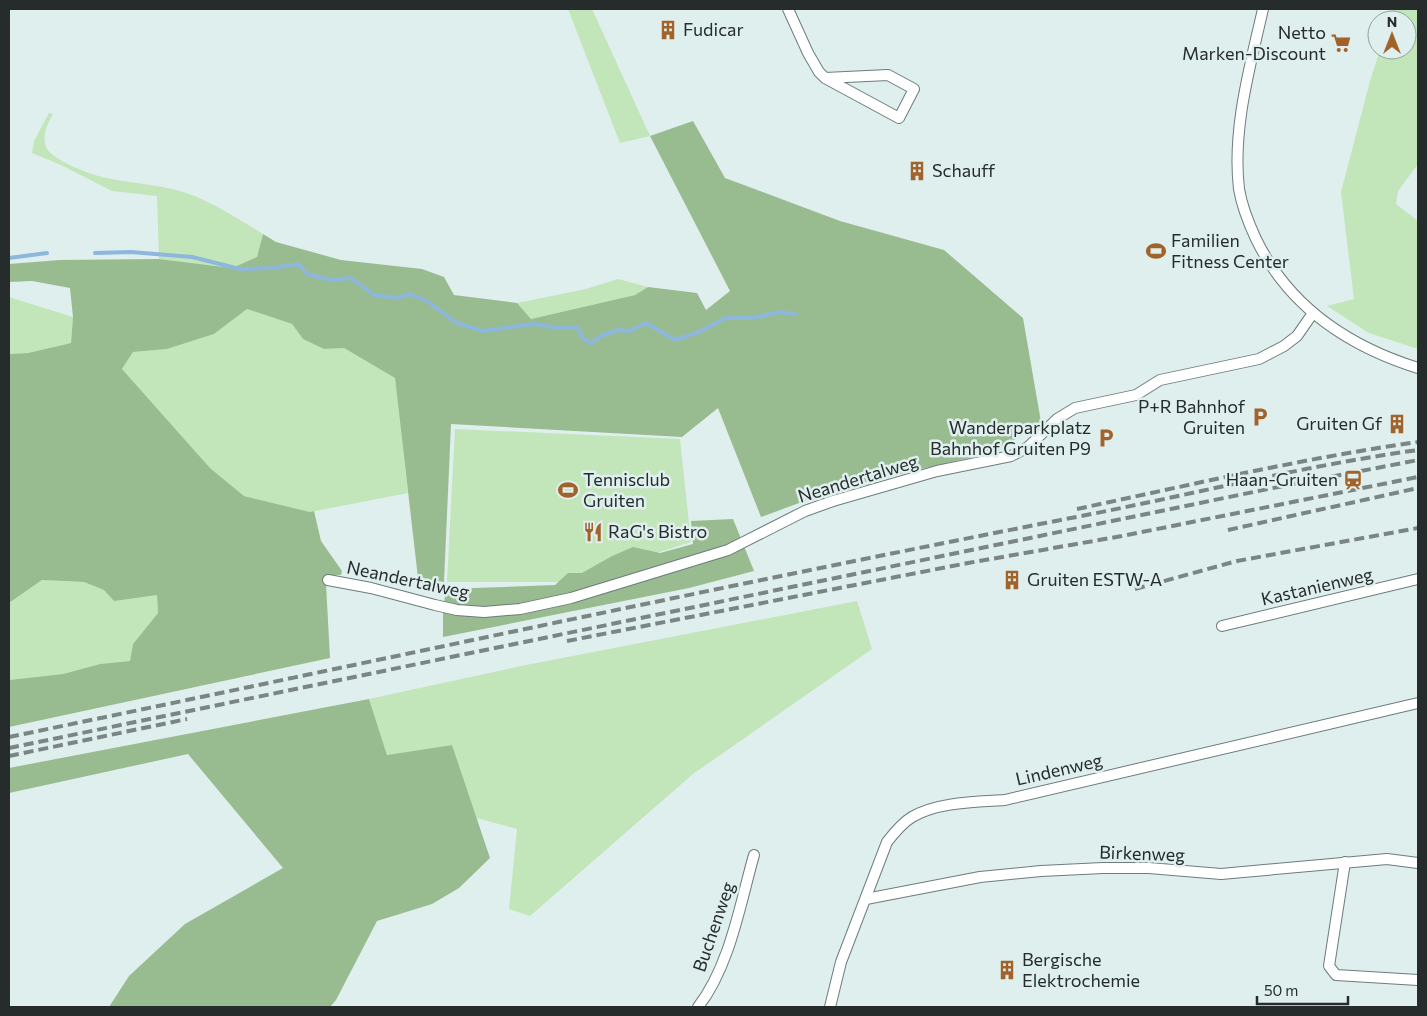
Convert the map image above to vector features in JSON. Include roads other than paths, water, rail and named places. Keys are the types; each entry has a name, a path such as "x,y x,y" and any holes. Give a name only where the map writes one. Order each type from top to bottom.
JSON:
{"street":[{"path":"788,9 813,63 825,78 899,118 914,89 888,75 825,78"},
{"path":"1264,9 1243,102 1238,152 1240,190 1245,213 1253,232 1270,265 1291,293 1313,314 1342,334 1381,355 1418,368"},
{"name":"Neandertalweg","path":"328,580 371,588 457,610 484,612 520,609 572,598 728,550 805,511 833,501 937,472 1011,456 1028,447 1057,419 1076,408 1136,395 1160,380 1259,359 1284,346 1297,336 1313,314"},
{"name":"Kastanienweg","path":"1222,626 1418,579"},
{"name":"Lindenweg","path":"830,1007 841,962 887,842 897,829 912,817 932,809 964,802 1004,800 1418,703"},
{"name":"Buchenweg","path":"698,1007 717,974 731,939 754,855"},
{"name":"Birkenweg","path":"866,899 980,877 1040,870 1149,868 1221,874 1388,859 1418,863"},
{"path":"1346,862 1329,966 1336,975 1418,980"}],"waterway":[{"path":"95,253 131,252 192,257 240,269 273,268 298,264 307,274 331,280 351,278 374,295 397,298 409,294 427,301 455,322 482,331 534,324 557,328 578,328 583,339 591,343 601,336 618,330 629,331 646,323 675,340 701,331 725,318 752,318 779,312 795,314"},
{"path":"9,258 47,253"}],"railway":[{"path":"1077,509 1290,464 1418,442"},
{"path":"9,737 672,598 1331,464 1418,450"},
{"path":"9,748 1268,489 1418,460"},
{"path":"567,641 968,563 1122,536 1418,477"},
{"path":"1228,530 1418,488"},
{"path":"1135,589 1237,561 1418,528"},
{"path":"9,756 187,719"}],"place":[{"name":"Fudicar","path":"668,30"},
{"name":"Netto Marken-Discount","path":"1341,43"},
{"name":"Schauff","path":"917,171"},
{"name":"Familien Fitness Center","path":"1156,251"},
{"name":"P+R Bahnhof Gruiten","path":"1260,417"},
{"name":"Gruiten Gf","path":"1397,424"},
{"name":"Wanderparkplatz Bahnhof Gruiten P9","path":"1106,438"},
{"name":"Haan-Gruiten","path":"1353,480"},
{"name":"Tennisclub Gruiten","path":"568,490"},
{"name":"RaG's Bistro","path":"593,532"},
{"name":"Gruiten ESTW-A","path":"1012,580"},
{"name":"Bergische Elektrochemie","path":"1007,970"}]}
